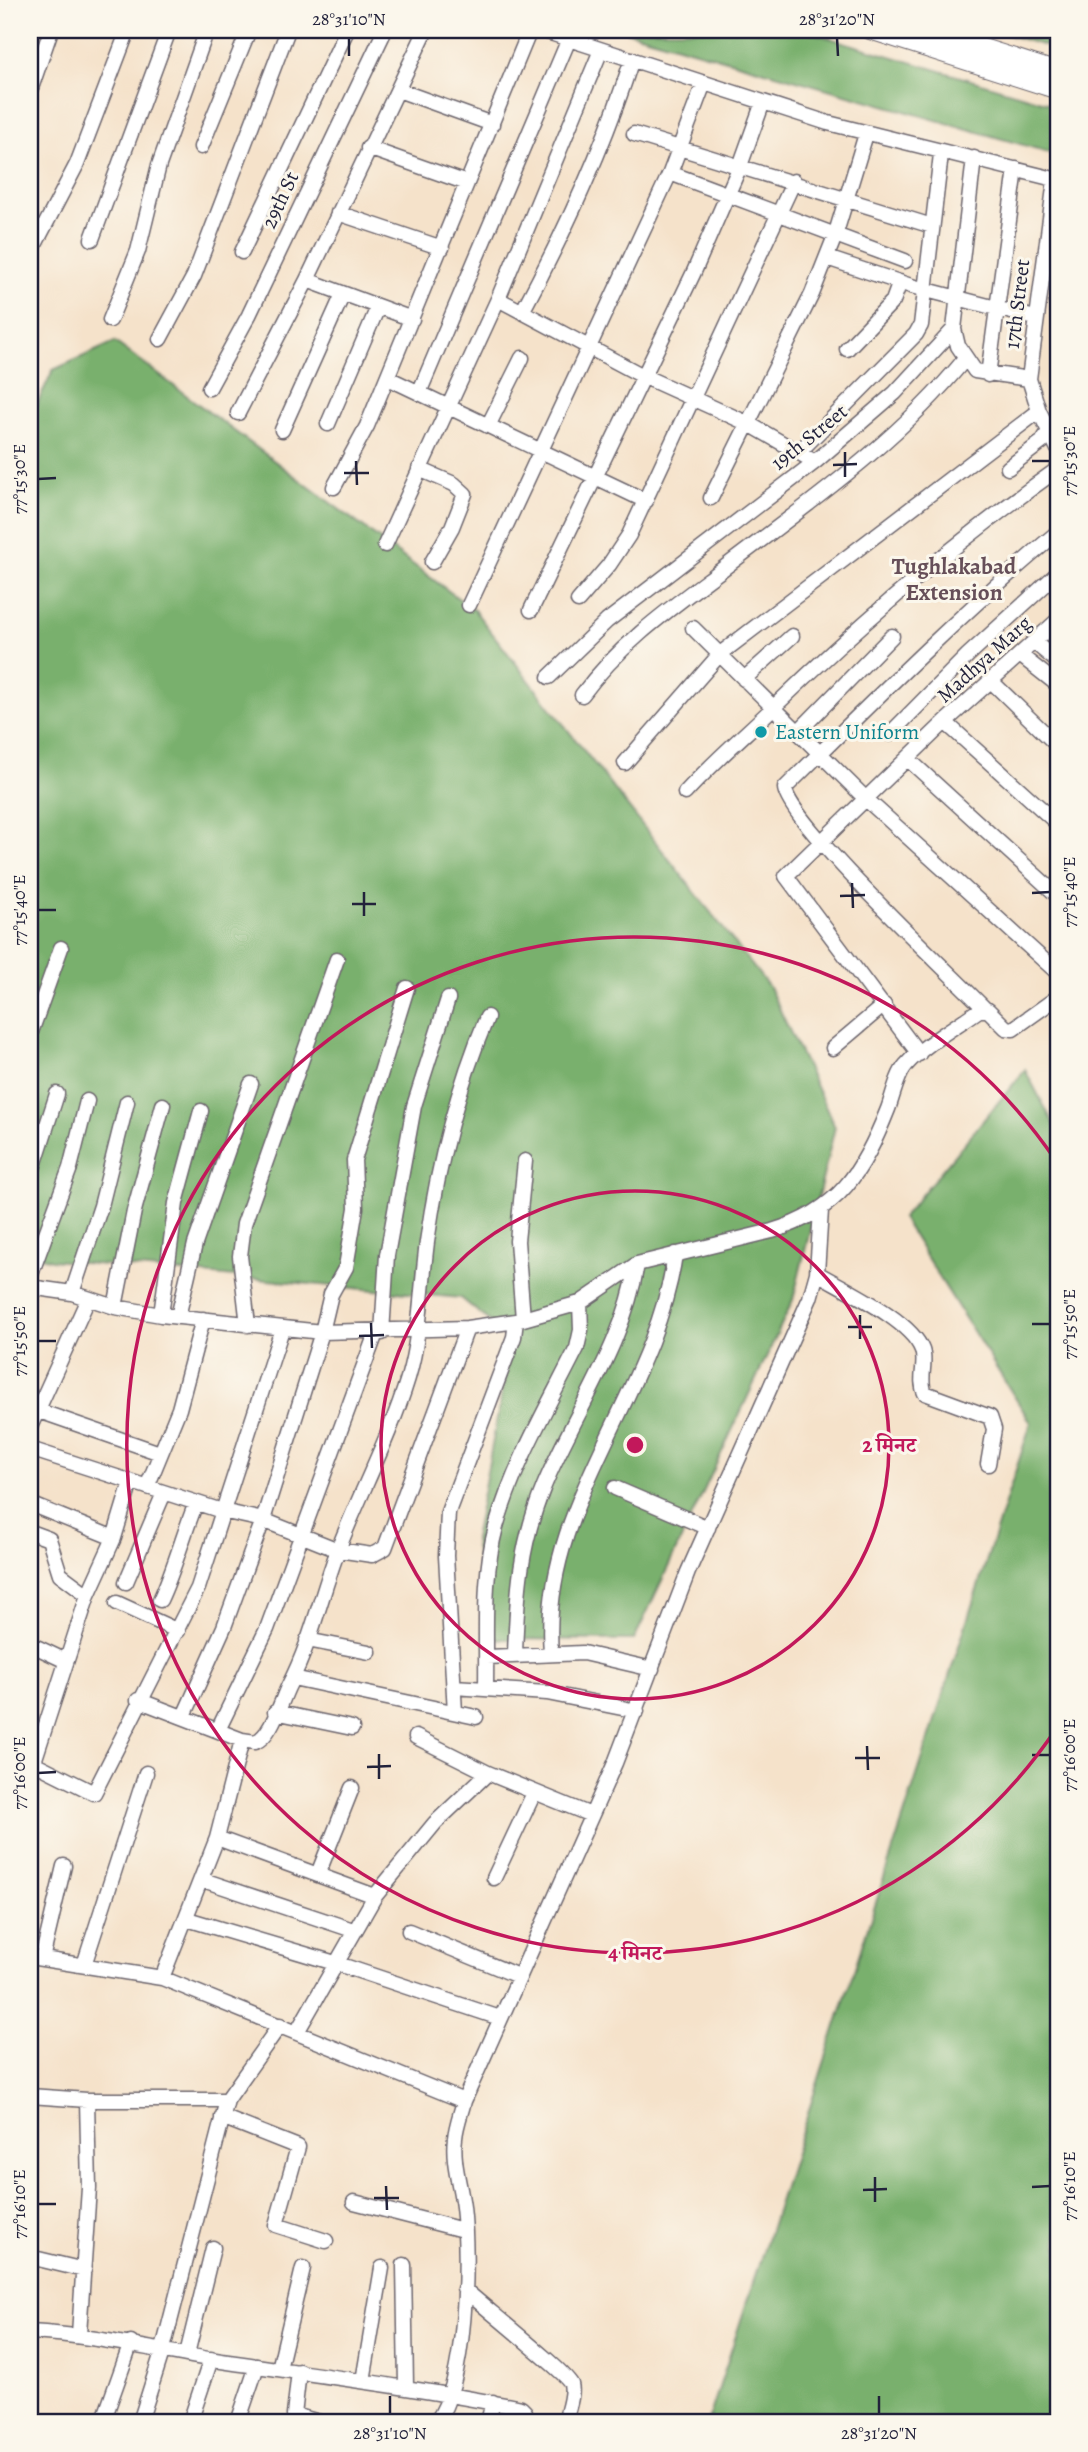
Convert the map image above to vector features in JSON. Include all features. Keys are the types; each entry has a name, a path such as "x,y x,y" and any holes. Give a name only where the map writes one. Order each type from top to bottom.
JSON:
{"main road":[{"path":"870,30 1058,90"},
{"path":"926,30 1058,72"}],"street":[{"path":"30,91 51,30"},
{"path":"30,254 77,164 128,30"},
{"path":"92,239 169,30"},
{"path":"110,320 138,251 159,165 207,30"},
{"path":"201,147 248,30"},
{"path":"160,339 194,276 288,30"},
{"path":"242,252 347,30"},
{"name":"29th St","path":"209,388 249,315 385,30"},
{"path":"238,413 307,281 426,30"},
{"path":"334,487 367,426 388,378 530,30"},
{"path":"541,30 866,134 1056,180"},
{"path":"419,393 569,39"},
{"path":"385,545 498,299 601,50"},
{"path":"522,312 569,225 612,125 632,59"},
{"path":"469,605 670,173 704,83"},
{"path":"398,90 492,124"},
{"path":"531,610 727,197 763,102"},
{"path":"634,134 847,197 932,226"},
{"path":"711,498 827,258 866,134"},
{"path":"368,148 467,183"},
{"path":"800,451 922,325 941,153"},
{"path":"974,158 954,329 965,359 975,371 1029,379"},
{"path":"988,375 1016,169"},
{"path":"670,173 727,197 905,261"},
{"name":"17th Street","path":"1056,180 1035,318 1029,379 1039,411 1058,449"},
{"path":"578,601 609,565 629,535 794,181"},
{"path":"338,212 442,247"},
{"path":"827,258 900,282 1035,318"},
{"path":"307,281 412,319"},
{"path":"847,349 893,302 900,282"},
{"path":"282,430 343,294"},
{"path":"498,299 643,376 749,424 815,461"},
{"path":"328,424 378,307"},
{"name":"19th Street","path":"549,677 607,621 815,461 895,394 954,329"},
{"path":"488,426 522,358"},
{"path":"582,695 640,632 842,476 936,395 965,359"},
{"path":"388,378 646,501"},
{"path":"625,763 720,654 1039,411"},
{"path":"1008,468 1042,442 1049,431"},
{"path":"419,469 454,484 465,494 452,527 432,562"},
{"path":"685,793 832,651 993,515 1058,470"},
{"path":"1058,532 991,588 785,788 790,804 822,843 1006,1028 1013,1029 1058,997"},
{"path":"890,734 968,655 1058,573"},
{"name":"Madhya Marg","path":"884,1005 824,923 788,880 789,872 945,722 1034,642 1056,626"},
{"path":"693,628 866,799 1058,972"},
{"path":"744,679 792,636"},
{"path":"798,732 892,636"},
{"path":"1034,642 1058,662"},
{"path":"1020,655 1058,685"},
{"path":"991,681 1058,746"},
{"path":"945,722 1058,824"},
{"path":"908,759 1058,896"},
{"path":"30,1035 61,948"},
{"path":"248,1325 240,1256 244,1224 337,959"},
{"path":"184,1716 224,1627 263,1520 322,1332 328,1303 346,1267 356,1208 354,1160 407,988"},
{"path":"218,1730 267,1629 300,1534 379,1333 387,1255 412,1118 449,999"},
{"path":"833,1048 884,1005 919,1054"},
{"path":"30,1287 72,1293 115,1307 161,1315 322,1332 379,1333 467,1328 519,1320 580,1303 637,1264 783,1227 821,1210 844,1192 871,1151 905,1066 985,1009"},
{"path":"138,1700 242,1740 260,1741 293,1678 338,1550 408,1379 420,1329 419,1305 428,1238 444,1152 466,1069 488,1017"},
{"path":"178,1317 195,1244 251,1084"},
{"path":"30,1178 57,1094"},
{"path":"31,1270 70,1168 87,1101"},
{"path":"72,1293 101,1206 127,1102"},
{"path":"115,1307 134,1211 163,1105"},
{"path":"161,1315 176,1203 201,1111"},
{"path":"455,1712 446,1556 448,1512 519,1320 517,1241 525,1161"},
{"path":"436,2422 452,2393 464,2289 463,2230 454,2155 455,2137 464,2101 637,1711 688,1572 810,1298 817,1273 821,1210"},
{"path":"551,1652 548,1617 562,1550 592,1472 657,1329 672,1279 675,1254"},
{"path":"516,1654 520,1562 534,1516 553,1466 620,1332 632,1294 637,1264"},
{"path":"817,1273 876,1308 917,1341 924,1357 921,1378 925,1393 990,1417 994,1429 988,1464"},
{"path":"30,1427 88,1299"},
{"path":"486,1687 488,1573 496,1528 524,1452 577,1348 581,1330 580,1303"},
{"path":"146,1487 179,1409 203,1320"},
{"path":"30,1449 222,1511 263,1520 338,1550 372,1555 385,1548 467,1328"},
{"path":"131,1482 114,1538 88,1595 31,1766 94,1793 138,1700 178,1631 198,1588 282,1329"},
{"path":"39,1411 160,1453"},
{"path":"615,1488 708,1528"},
{"path":"126,1582 164,1493"},
{"path":"160,1600 176,1566 196,1503"},
{"path":"30,1504 114,1538"},
{"path":"30,1532 49,1539 60,1574 88,1595"},
{"path":"117,1603 178,1631"},
{"path":"307,1640 369,1652"},
{"path":"30,1644 65,1661"},
{"path":"486,1657 551,1652 583,1653 652,1669"},
{"path":"293,1678 477,1717"},
{"path":"454,1687 547,1693 637,1711"},
{"path":"275,1712 352,1728"},
{"path":"416,1737 488,1773 591,1815"},
{"path":"162,1978 203,1880 217,1838 242,1740"},
{"path":"84,1965 146,1773"},
{"path":"297,2032 375,1896 435,1823 488,1773"},
{"path":"318,1874 352,1788"},
{"path":"494,1878 534,1793"},
{"path":"217,1838 375,1896"},
{"path":"64,1866 36,1958 162,1978 464,2101"},
{"path":"203,1880 354,1930"},
{"path":"187,1919 499,2018"},
{"path":"409,1931 518,1976"},
{"path":"140,2422 163,2349 227,2100 280,2025"},
{"path":"30,2095 86,2100 227,2100"},
{"path":"79,2334 89,2188 86,2100"},
{"path":"222,2116 298,2147 276,2225 326,2241"},
{"path":"354,2202 463,2230"},
{"path":"187,2354 197,2327 213,2248"},
{"path":"30,2257 84,2270"},
{"path":"404,2265 406,2386"},
{"path":"279,2369 303,2268"},
{"path":"363,2381 382,2268"},
{"path":"464,2289 498,2321 565,2373 572,2386 565,2422"},
{"path":"30,2332 79,2334 211,2359 452,2393 521,2408 525,2412 525,2422"},
{"path":"103,2422 131,2343"},
{"path":"190,2422 211,2359"},
{"path":"238,2422 257,2366"},
{"path":"299,2371 294,2415 319,2422"},
{"path":"488,2422 493,2402"}],"green space":[{"path":"622,30 803,30 1058,106 1058,155"},
{"path":"992,30 1058,30 1058,50"},
{"path":"115,342 474,610 769,987 835,1127 793,1300 634,1640 491,1639 474,1540 512,1340 461,1298 52,1260 30,1254 30,419 53,370"},
{"path":"1025,1070 1058,1132 1058,2422 708,2422 1031,1423 902,1218"}],"place":[{"name":"Eastern Uniform","path":"761,732"}],"district":[{"name":"Tughlakabad Extension","path":"954,579"}]}
